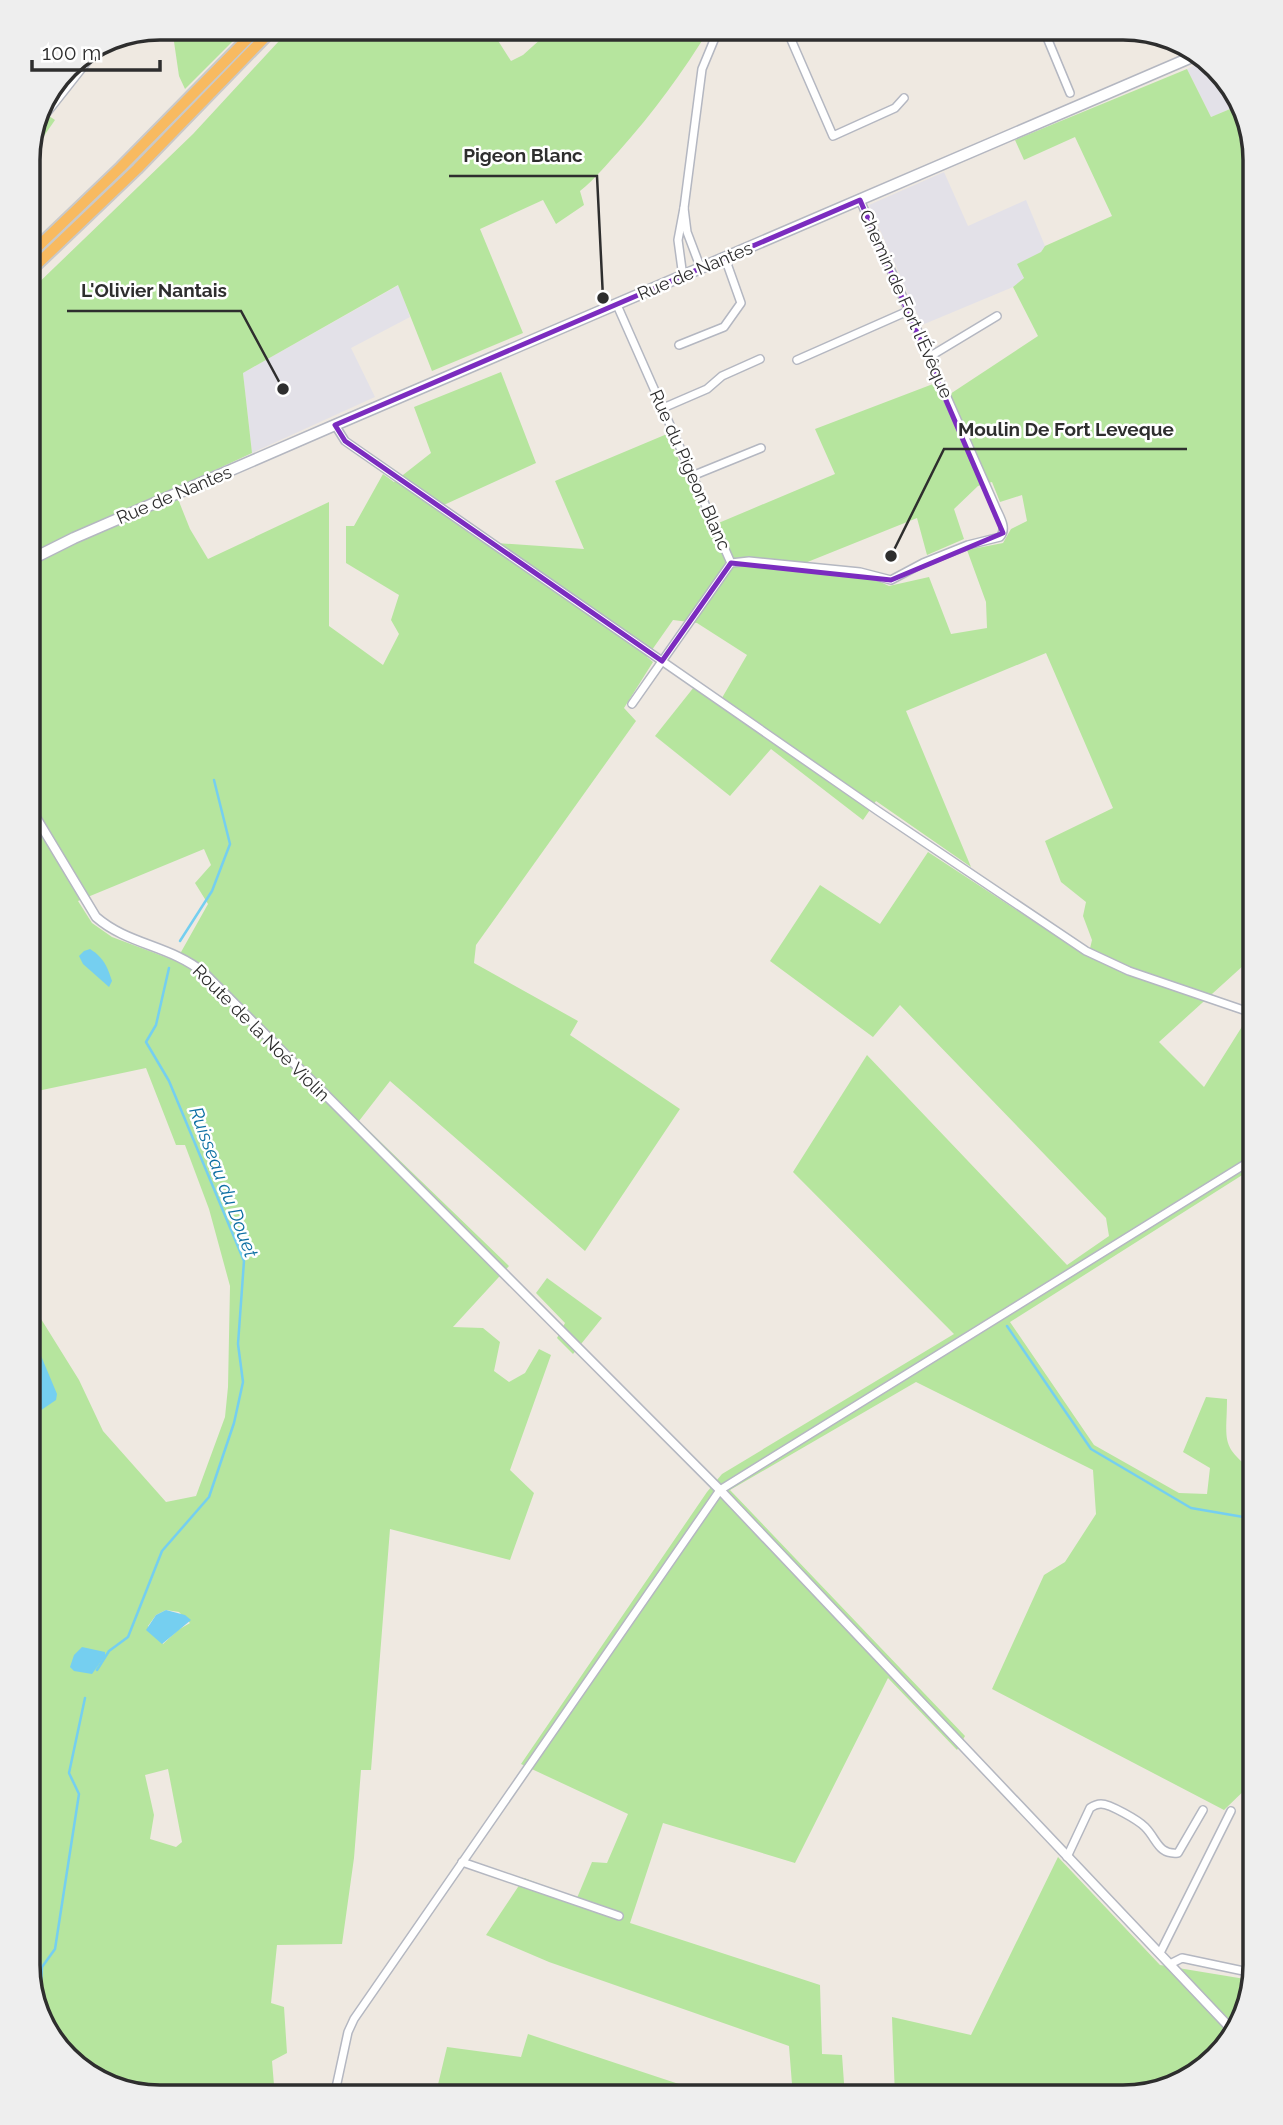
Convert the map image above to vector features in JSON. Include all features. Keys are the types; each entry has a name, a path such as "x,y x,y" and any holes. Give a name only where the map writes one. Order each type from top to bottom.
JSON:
{"highway":[{"path":"41,244 246,40"},
{"path":"41,260 137,169 262,40"}],"main road":[{"name":"Rue de Nantes","path":"41,550 1186,59"},
{"name":"Rue de Nantes","path":"41,555 74,538"}],"street":[{"path":"683,277 678,240 702,69 714,41"},
{"path":"791,41 832,136 895,108 904,98"},
{"path":"1048,41 1070,93"},
{"path":"58,98 78,73"},
{"name":"Chemin de Fort l'Évêque","path":"732,563 749,561 860,572 891,580 922,563 968,545 1000,537 1004,527 860,200"},
{"path":"684,208 687,232 701,269"},
{"path":"680,345 724,327 741,303 725,258"},
{"name":"Rue du Pigeon Blanc","path":"617,305 732,563 632,704"},
{"path":"797,360 908,311"},
{"path":"929,357 997,316"},
{"path":"663,408 708,389 722,376 760,359"},
{"path":"335,425 345,441 662,662 1086,951 1129,971 1243,1010"},
{"path":"692,476 761,448"},
{"name":"Route de la Noé Violin","path":"41,825 96,917 122,935 173,953 204,973 720,1490 1227,2025"},
{"path":"337,2084 348,2032 354,2019 720,1490 1243,1165"},
{"path":"1067,1857 1090,1808 1102,1804 1122,1812 1146,1827 1156,1846 1169,1854 1178,1853 1203,1810"},
{"path":"1160,1953 1231,1811"},
{"path":"462,1862 619,1916"},
{"path":"1170,1964 1182,1958 1243,1971"}],"highlighted area":[{"path":"860,200 1003,533 891,580 731,563 662,661 345,441 335,425"}],"shaded area":[{"path":"1192,63 1213,81 1231,109 1211,117 1187,69 1193,66"},
{"path":"944,172 968,226 1026,200 1045,246 1041,252 1018,264 1024,278 1013,287 922,325 869,205"},
{"path":"399,285 410,317 351,348 375,397 252,453 243,373"}],"green space":[{"path":"174,40 234,40 185,89 179,76"},
{"path":"280,40 498,40 511,61 523,55 539,40 702,41 644,122 580,191 584,205 556,224 543,200 480,229 523,333 432,371 398,285 243,373 252,453 174,489 190,529 208,559 329,502 329,626 383,665 399,634 391,620 399,595 346,563 346,526 354,526 383,474 394,482 431,453 414,407 501,372 536,463 435,509 482,542 584,549 555,481 667,434 709,527 835,474 815,429 933,384 941,400 1038,336 1013,287 1024,278 1017,264 1041,252 1045,246 1112,216 1075,137 1024,160 1015,140 1187,69 1211,117 1231,109 1239,129 1243,160 1243,966 1159,1042 1204,1087 1243,1025 1243,1175 1010,1322 1094,1445 1179,1493 1207,1494 1210,1468 1183,1452 1206,1397 1227,1399 1227,1441 1243,1463 1243,1792 1224,1810 992,1689 1044,1575 1065,1562 1096,1514 1093,1470 916,1382 730,1490 965,1736 957,1750 888,1678 795,1863 663,1823 630,1923 820,1985 822,2054 842,2055 844,2085 792,2085 789,2046 549,1962 486,1935 524,1878 577,1898 592,1862 607,1863 628,1814 521,1764 707,1492 722,1474 954,1334 793,1172 867,1055 1067,1265 1109,1236 1106,1218 900,1005 873,1037 770,961 820,885 880,924 928,852 1088,957 1092,940 1083,916 1086,902 1061,882 1045,841 1113,808 1046,653 906,711 971,867 876,801 863,820 771,749 730,796 655,736 694,687 719,703 747,655 697,623 673,620 647,657 653,662 624,708 636,721 476,945 474,963 578,1021 570,1035 680,1109 585,1251 390,1081 359,1121 509,1266 453,1327 483,1328 500,1342 494,1371 509,1382 525,1373 539,1349 551,1355 510,1470 534,1493 510,1560 390,1529 371,1770 361,1770 354,1858 342,1944 277,1945 271,2003 284,2007 287,2053 272,2061 274,2084 153,2084 122,2078 94,2064 70,2044 53,2018 47,2003 40,1964 40,1318 79,1380 103,1431 166,1502 196,1496 225,1417 230,1286 209,1209 185,1145 176,1145 146,1068 40,1090 41,281 193,134","holes":["992,482 1000,502 1022,495 1027,521 1011,529 1003,543 967,550 986,602 987,628 951,634 929,577 889,586 876,580 807,572 805,563 917,518 927,555 964,539 954,509 978,486","204,849 211,865 195,883 208,904 176,961 112,937 92,923 78,901","166,1610 179,1612 190,1623 163,1644 148,1626 156,1615","168,1769 182,1842 176,1847 150,1839 154,1815 145,1775"]},
{"path":"49,116 55,120 43,137"},
{"path":"547,1278 602,1318 573,1354 557,1338 565,1323 536,1293"},
{"path":"1058,1857 1160,1965 1242,1979 1234,2011 1218,2038 1208,2050 1189,2064 1161,2078 1122,2085 895,2085 892,2017 971,2035"},
{"path":"528,2034 680,2085 438,2084 447,2047 521,2057"}],"water":[{"path":"90,949 107,967 112,981 109,987 83,964 79,956"},
{"path":"40,1354 57,1394 56,1400 40,1411"},
{"path":"166,1610 185,1615 191,1620 162,1644 146,1630 156,1615"},
{"path":"82,1647 105,1652 92,1674 74,1671 70,1667 74,1655"}],"waterway":[{"name":"Ruisseau du Douet","path":"180,941 212,891 230,844 214,780"},
{"name":"Ruisseau du Douet","path":"97,1670 109,1651 128,1637 162,1551 209,1497 234,1423 243,1382 238,1344 244,1261 169,1081 146,1042 156,1025 169,968"},
{"path":"1007,1326 1091,1449 1191,1508 1243,1517"},
{"name":"Ruisseau du Douet","path":"41,1976 42,1967 55,1949 79,1794 69,1773 85,1698"}],"place":[{"name":"Pigeon Blanc","path":"603,298"},
{"name":"L'Olivier Nantais","path":"283,389"},
{"name":"Moulin De Fort Leveque","path":"891,556"}]}
